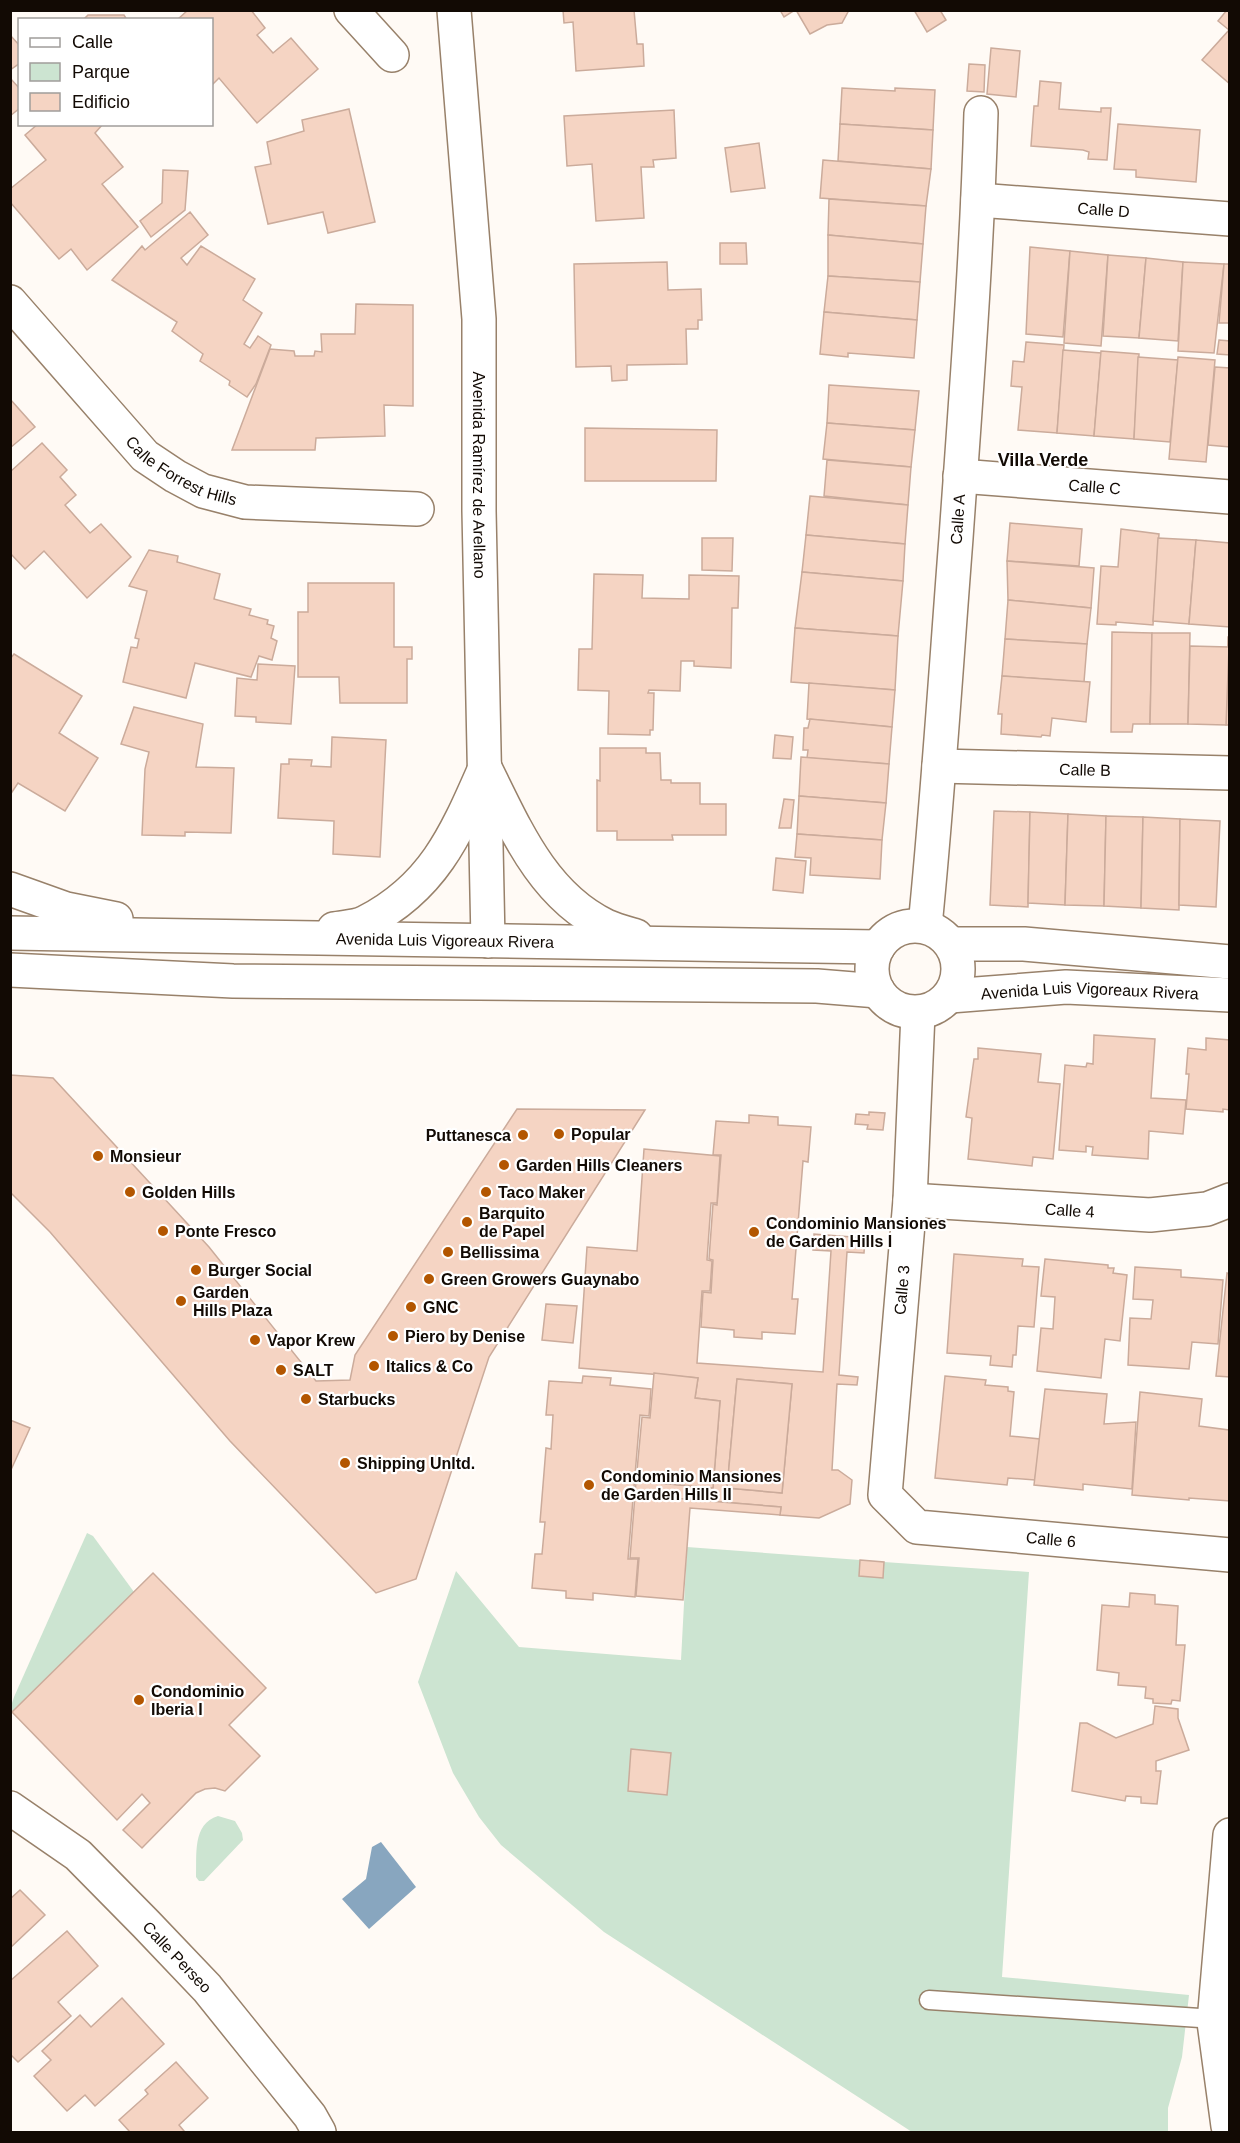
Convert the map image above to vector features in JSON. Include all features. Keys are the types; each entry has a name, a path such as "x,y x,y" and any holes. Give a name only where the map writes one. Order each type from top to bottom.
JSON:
{"street":[{"path":"351,10 392,55"},
{"name":"Avenida Ramírez de Arellano","path":"454,10 479,319 479,511 488,941"},
{"name":"Calle A","path":"938,935 939,766 978,200 981,113"},
{"name":"Calle D","path":"978,200 1230,219"},
{"name":"Calle Forrest Hills","path":"10,302 145,456 202,491 245,502 417,509"},
{"name":"Calle C","path":"960,476 1230,497"},
{"name":"Calle B","path":"939,766 1230,773"},
{"path":"298,936 364,923 399,900 427,876 446,851 485,768"},
{"path":"485,768 521,842 538,868 560,893 581,912 607,927 661,944"},
{"path":"10,889 66,909 197,935"},
{"name":"Avenida Luis Vigoreaux Rivera","path":"10,933 878,947 887,936 899,929 912,926 938,935 1230,962"},
{"name":"Avenida Luis Vigoreaux Rivera","path":"918,1013 941,1005 950,996 956,984 959,970 957,956 938,935"},
{"path":"878,947 873,957 872,969 873,980 878,991 884,999 899,1010 918,1013"},
{"path":"10,970 233,981 817,986 878,991"},
{"name":"Avenida Luis Vigoreaux Rivera","path":"950,996 1066,987 1230,995"},
{"name":"Calle 3","path":"885,1495 910,1200 918,1013"},
{"name":"Calle 4","path":"910,1200 1150,1215 1207,1209 1230,1200"},
{"name":"Calle 6","path":"885,1495 917,1527 1230,1555"},
{"name":"Calle Perseo","path":"10,1808 78,1855 207,1988 310,2116 319,2133"},
{"path":"1228,2126 1215,2019 1230,1835"}],"lane":[{"path":"929,2000 1215,2019"}],"green space":[{"path":"87,1533 93,1536 134,1592 11,1713 14,1697"},
{"path":"687,1547 860,1560 883,1578 884,1562 1029,1572 1002,1977 1189,1995 1182,2057 1168,2108 1168,2132 912,2132 604,1932 501,1845 479,1817 453,1773 418,1682 456,1571 519,1647 681,1660"},
{"path":"218,1816 235,1821 243,1840 204,1881 199,1881 196,1877 196,1859 200,1833 210,1820"}],"water":[{"path":"381,1842 416,1887 369,1929 342,1899 366,1879 372,1847"}],"building":[{"path":"188,10 251,10 265,28 257,35 273,53 291,38 318,69 257,123 219,78 213,84 213,18 179,18"},
{"path":"563,10 634,10 637,44 643,44 644,66 576,71 573,22 564,23"},
{"path":"780,10 795,10 784,17"},
{"path":"796,10 849,10 842,23 827,25 810,34"},
{"path":"914,10 940,10 946,20 927,32"},
{"path":"1227,10 1230,10 1230,84 1202,60 1229,30 1218,21"},
{"path":"88,15 124,15 126,18 85,18"},
{"path":"10,35 18,44 18,64 10,70"},
{"path":"991,48 1020,51 1016,97 987,94"},
{"path":"969,64 985,65 984,92 967,91"},
{"path":"10,78 18,87 18,110 10,116"},
{"path":"1040,81 1061,83 1059,109 1101,112 1101,108 1111,108 1107,160 1088,159 1089,152 1083,150 1031,146 1034,106 1038,106"},
{"path":"842,88 895,91 895,88 935,90 933,130 840,124"},
{"path":"349,109 375,222 328,233 323,212 268,224 255,167 271,164 267,142 304,131 302,120"},
{"path":"674,110 676,158 653,160 654,167 641,167 644,218 596,221 592,164 567,166 564,116"},
{"path":"840,124 933,130 931,169 838,161"},
{"path":"1118,124 1200,130 1196,182 1136,177 1136,170 1114,169"},
{"path":"36,126 101,126 95,133 123,167 102,184 138,227 87,270 71,249 59,259 10,202 10,189 46,160 25,135"},
{"path":"759,143 765,188 731,192 725,148"},
{"path":"823,160 931,169 926,206 820,198"},
{"path":"163,170 188,171 185,210 151,237 140,221 162,203"},
{"path":"829,199 926,206 923,244 828,235"},
{"path":"190,212 208,235 181,258 187,265 201,246 255,279 243,300 262,313 244,344 250,348 258,336 271,345 256,384 247,397 229,385 230,381 200,361 203,354 172,331 177,322 112,280 142,246 145,250"},
{"path":"828,235 923,244 920,282 828,276"},
{"path":"720,243 746,243 747,264 720,264"},
{"path":"1030,247 1070,251 1063,337 1026,334"},
{"path":"1070,251 1108,255 1101,346 1064,343"},
{"path":"1108,255 1146,258 1139,338 1103,336"},
{"path":"1146,258 1183,262 1178,341 1139,338"},
{"path":"667,262 668,290 701,289 702,320 698,320 698,329 686,329 687,364 627,365 627,380 612,381 611,366 576,367 574,264"},
{"path":"1183,262 1224,264 1214,353 1178,351"},
{"path":"1224,264 1230,264 1230,323 1219,323"},
{"path":"828,276 920,282 917,320 824,312"},
{"path":"356,304 413,305 413,406 384,405 385,436 316,438 315,450 232,450 270,349 294,351 295,356 314,356 315,351 322,352 321,334 355,334"},
{"path":"824,312 917,320 914,358 848,353 848,357 820,354"},
{"path":"1219,340 1230,341 1230,355 1217,354"},
{"path":"1026,342 1064,345 1057,433 1018,430 1022,387 1011,386 1013,361 1024,362"},
{"path":"1063,350 1101,353 1094,436 1057,433"},
{"path":"1101,351 1139,354 1134,439 1094,436"},
{"path":"1138,357 1178,360 1170,442 1134,439"},
{"path":"1178,357 1215,360 1206,462 1169,459"},
{"path":"1215,367 1230,368 1230,447 1208,445"},
{"path":"829,385 919,391 915,430 827,423"},
{"path":"10,399 35,427 10,448"},
{"path":"827,423 915,430 911,467 823,459"},
{"path":"585,428 717,430 716,481 585,481"},
{"path":"42,443 67,470 60,477 76,495 65,505 90,533 101,524 131,557 87,598 44,551 25,569 10,553 10,472"},
{"path":"827,460 911,467 908,505 824,496"},
{"path":"810,496 908,505 905,544 806,535"},
{"path":"1010,523 1082,529 1079,566 1007,561"},
{"path":"1121,529 1159,534 1153,625 1116,622 1116,625 1097,624 1101,566 1118,567"},
{"path":"806,535 905,544 903,581 802,572"},
{"path":"702,538 733,538 732,571 702,570"},
{"path":"1158,538 1196,540 1189,624 1153,621"},
{"path":"1196,540 1230,543 1230,627 1189,624"},
{"path":"149,550 178,556 177,562 220,574 214,599 251,609 249,615 268,620 267,624 274,626 271,638 277,641 272,660 259,656 251,677 195,663 186,698 123,682 131,647 137,648 139,639 135,638 147,591 129,586"},
{"path":"1007,561 1094,568 1091,608 1008,600"},
{"path":"802,572 903,581 898,636 795,628"},
{"path":"594,574 643,575 642,598 689,599 689,575 739,576 738,608 732,608 731,668 694,666 694,661 681,661 680,691 649,690 648,693 654,693 653,730 650,730 650,735 608,734 609,691 578,690 579,649 592,649"},
{"path":"308,583 394,583 394,647 412,647 412,659 407,659 407,703 340,703 339,677 298,677 298,612 308,612"},
{"path":"1008,600 1091,608 1087,644 1005,639"},
{"path":"795,628 898,636 895,690 791,682"},
{"path":"1112,632 1152,633 1150,724 1133,724 1132,732 1111,732"},
{"path":"1152,633 1190,633 1188,724 1150,724"},
{"path":"1228,637 1230,637 1230,725 1226,725"},
{"path":"1005,639 1087,644 1084,682 1002,676"},
{"path":"1190,646 1229,647 1226,725 1188,724"},
{"path":"14,654 82,696 59,733 98,758 65,811 18,783 10,795 10,659"},
{"path":"258,664 295,666 291,724 256,722 256,717 235,716 237,678 257,680"},
{"path":"1002,676 1090,682 1086,722 1052,718 1050,736 1001,734 1002,714 998,714"},
{"path":"809,683 895,690 892,727 807,719"},
{"path":"134,707 203,724 196,767 234,768 231,833 185,832 185,836 142,835 145,769 149,752 121,744"},
{"path":"810,719 892,727 889,764 807,758 808,750 803,750 804,728 808,728"},
{"path":"775,735 793,737 791,759 773,758"},
{"path":"332,737 386,740 380,857 333,854 334,821 278,818 281,764 289,764 289,759 312,760 311,766 331,767"},
{"path":"600,748 646,748 646,753 660,753 661,780 671,780 671,783 700,783 700,804 726,804 726,835 672,835 673,840 617,840 617,831 597,831 597,780 600,781"},
{"path":"801,757 889,764 886,803 799,796"},
{"path":"799,796 886,803 882,840 797,834"},
{"path":"784,799 794,800 791,828 779,828"},
{"path":"994,811 1030,812 1028,907 990,905"},
{"path":"1030,812 1068,814 1065,905 1028,903"},
{"path":"1068,814 1106,816 1104,906 1065,905"},
{"path":"1106,816 1143,817 1141,908 1104,906"},
{"path":"1143,817 1180,819 1179,910 1141,908"},
{"path":"1180,819 1220,821 1216,907 1179,905"},
{"path":"797,834 882,840 880,879 810,875 811,858 795,857"},
{"path":"776,858 806,861 803,893 773,890"},
{"path":"1094,1035 1155,1039 1151,1098 1186,1100 1183,1134 1149,1131 1148,1159 1092,1155 1093,1147 1086,1146 1086,1152 1059,1150 1065,1065 1086,1067 1087,1063 1093,1064"},
{"path":"1206,1038 1230,1040 1230,1110 1223,1109 1223,1112 1186,1109 1189,1074 1186,1074 1188,1048 1206,1050"},
{"path":"978,1048 1041,1054 1038,1082 1060,1084 1053,1159 1033,1157 1032,1166 968,1159 972,1118 966,1117 974,1059 978,1059"},
{"name":"Garden Hills Plaza","path":"10,1075 53,1078 209,1247 316,1381 350,1380 355,1355 517,1109 645,1110 489,1357 416,1579 376,1593 230,1441 50,1232 10,1192"},
{"path":"869,1112 885,1113 883,1130 867,1129 868,1125 855,1124 856,1114 869,1115"},
{"name":"Condominio Mansiones de Garden Hills I","path":"749,1115 778,1117 778,1125 811,1127 808,1162 803,1161 792,1299 798,1299 795,1334 762,1332 762,1339 734,1337 734,1330 701,1327 703,1292 711,1293 713,1260 709,1259 713,1204 717,1205 721,1155 713,1155 716,1121 749,1123"},
{"path":"644,1149 720,1156 717,1203 711,1203 707,1260 712,1261 710,1291 702,1291 697,1363 823,1372 831,1251 813,1250 814,1234 865,1238 864,1253 847,1252 839,1375 858,1377 857,1385 837,1384 832,1470 838,1470 852,1480 850,1504 819,1518 780,1515 781,1507 635,1495 636,1481 713,1488 720,1401 695,1398 698,1378 579,1368 587,1247 637,1251","holes":["737,1379 792,1384 782,1493 727,1488"]},
{"path":"954,1254 1023,1259 1022,1266 1039,1267 1034,1327 1018,1326 1016,1355 1013,1355 1012,1367 990,1365 991,1356 947,1353"},
{"path":"1045,1259 1108,1265 1108,1268 1114,1268 1113,1273 1127,1275 1120,1341 1105,1339 1101,1378 1037,1371 1041,1328 1053,1329 1055,1297 1041,1296"},
{"path":"1135,1267 1181,1270 1181,1277 1223,1280 1218,1344 1192,1342 1189,1369 1128,1365 1130,1318 1151,1319 1153,1300 1133,1299"},
{"path":"1227,1273 1230,1274 1230,1377 1216,1376"},
{"path":"546,1304 577,1306 573,1343 542,1340"},
{"path":"654,1373 698,1378 695,1398 720,1401 713,1488 636,1481 642,1417 650,1418"},
{"name":"Condominio Mansiones de Garden Hills II","path":"583,1376 611,1378 610,1385 651,1389 649,1416 640,1415 628,1559 638,1559 635,1597 593,1593 593,1600 566,1598 566,1591 532,1588 535,1554 542,1554 545,1522 540,1522 546,1448 551,1449 553,1415 546,1415 549,1381 582,1383"},
{"path":"945,1376 986,1380 985,1385 1008,1387 1008,1391 1014,1392 1010,1436 1040,1439 1035,1480 1008,1478 1007,1485 935,1478"},
{"path":"737,1379 792,1384 782,1493 727,1488"},
{"path":"1045,1389 1107,1394 1104,1424 1136,1422 1132,1489 1083,1484 1083,1490 1034,1485"},
{"path":"1140,1392 1202,1399 1199,1426 1229,1430 1230,1501 1132,1495"},
{"path":"10,1420 30,1428 10,1472"},
{"path":"635,1495 781,1507 780,1515 690,1508 683,1600 636,1596 639,1558 630,1558"},
{"path":"860,1560 884,1562 883,1578 859,1576"},
{"name":"Condominio Iberia I","path":"153,1573 266,1688 229,1725 260,1756 225,1791 215,1788 196,1793 142,1848 123,1830 150,1803 142,1794 117,1820 12,1712"},
{"path":"1130,1593 1155,1595 1155,1604 1178,1606 1176,1645 1185,1645 1180,1701 1172,1700 1171,1704 1153,1703 1153,1699 1145,1698 1146,1687 1118,1685 1119,1673 1097,1670 1102,1605 1129,1607"},
{"path":"1155,1706 1178,1709 1178,1718 1189,1750 1156,1761 1156,1771 1161,1771 1157,1804 1141,1803 1141,1797 1126,1796 1125,1801 1072,1791 1080,1723 1087,1723 1116,1738 1153,1724"},
{"path":"631,1749 671,1753 667,1795 628,1791"},
{"path":"20,1890 45,1915 10,1948 10,1899"},
{"path":"67,1931 98,1966 58,2002 71,2016 18,2062 10,2054 10,1981"},
{"path":"122,1998 164,2044 95,2106 85,2095 67,2111 34,2076 51,2060 42,2051 80,2015 91,2027"},
{"path":"176,2062 208,2098 179,2125 183,2132 130,2132 119,2120 148,2094 145,2090"}],"place":[{"name":"Popular","path":"559,1134"},
{"name":"Puttanesca","path":"523,1135"},
{"name":"Monsieur","path":"98,1156"},
{"name":"Garden Hills Cleaners","path":"504,1165"},
{"name":"Golden Hills","path":"130,1192"},
{"name":"Taco Maker","path":"486,1192"},
{"name":"Barquito de Papel","path":"467,1222"},
{"name":"Ponte Fresco","path":"163,1231"},
{"name":"Condominio Mansiones de Garden Hills I","path":"754,1232"},
{"name":"Bellissima","path":"448,1252"},
{"name":"Burger Social","path":"196,1270"},
{"name":"Green Growers Guaynabo","path":"429,1279"},
{"name":"Garden Hills Plaza","path":"181,1301"},
{"name":"GNC","path":"411,1307"},
{"name":"Piero by Denise","path":"393,1336"},
{"name":"Vapor Krew","path":"255,1340"},
{"name":"Italics & Co","path":"374,1366"},
{"name":"SALT","path":"281,1370"},
{"name":"Starbucks","path":"306,1399"},
{"name":"Shipping Unltd.","path":"345,1463"},
{"name":"Condominio Mansiones de Garden Hills II","path":"589,1485"},
{"name":"Condominio Iberia I","path":"139,1700"}],"district":[{"name":"Villa Verde","path":"1043,460"}]}
